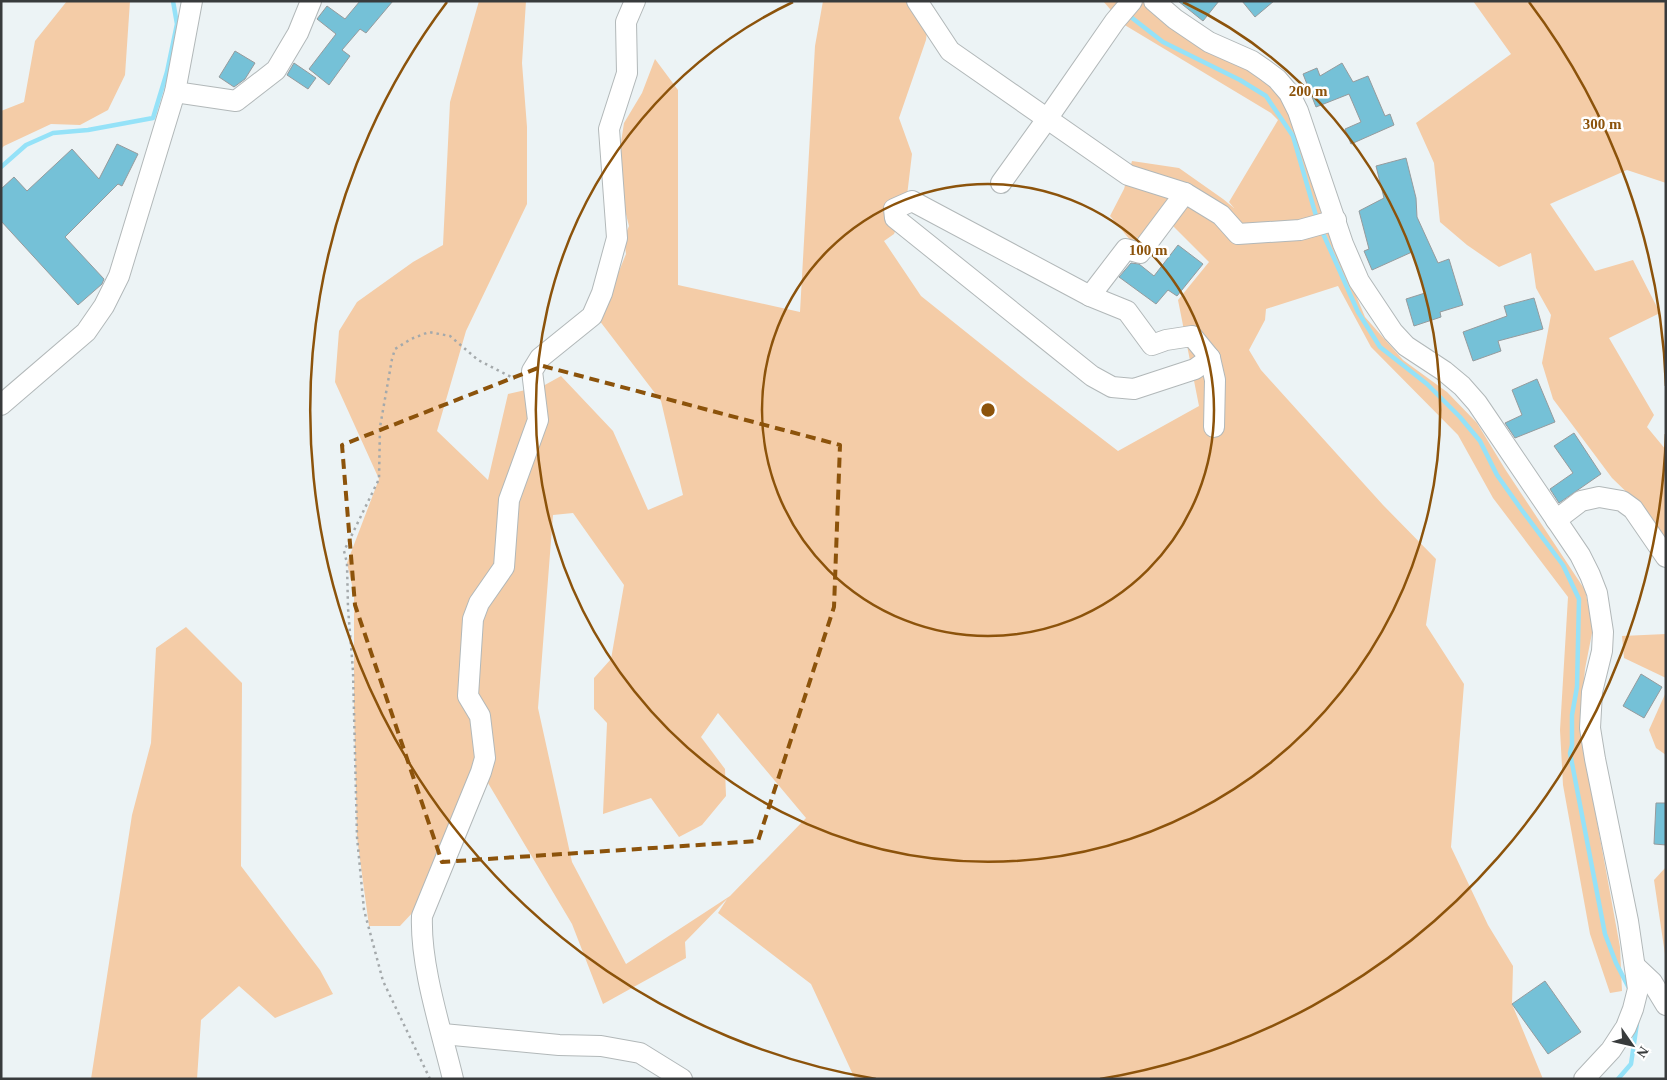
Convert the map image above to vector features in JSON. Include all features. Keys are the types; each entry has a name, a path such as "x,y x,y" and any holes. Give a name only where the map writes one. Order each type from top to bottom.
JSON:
{"street":[{"path":"1,405 86,332 104,306 119,276 175,92 192,1"},
{"path":"175,92 236,101 276,70 298,33 311,1"},
{"path":"453,1079 432,994 424,950 422,916 485,758 480,716 468,696 473,619 479,603 504,567 509,500 538,420 532,371 540,358 592,316 602,293 617,238 609,129 627,73 626,22 635,1"},
{"path":"917,1 950,51 1128,175 1185,193 1221,215 1238,234 1300,230 1336,220"},
{"path":"1001,183 1115,21 1132,1"},
{"path":"1154,1 1175,19 1209,42 1252,61 1277,79 1289,93 1298,112 1343,244 1359,281 1393,332 1406,346 1444,371 1462,386 1477,403 1580,555 1590,575 1597,593 1603,632 1602,651 1592,692 1590,728 1628,920 1638,989 1626,1027 1611,1050 1584,1079"},
{"path":"1090,296 1126,249 1140,253 1185,193"},
{"path":"1210,358 1195,369 1134,389 1112,387 1092,376 902,224 895,218 894,209 912,201 1090,296 1127,311 1152,345 1166,340 1192,336 1210,358 1215,380 1214,427"},
{"path":"1556,520 1582,501 1599,497 1622,501 1633,509 1666,557"},
{"path":"1635,966 1652,982 1666,1005"},
{"path":"443,1034 559,1045 601,1046 640,1053 682,1079"}],"path":[{"path":"430,1079 383,981 364,910 357,837 354,671 348,608 347,563 344,551 379,479 380,427 395,349 411,339 429,332 450,336 478,360 516,379 532,371"}],"highlighted area":[{"path":"543,366 840,445 834,607 758,841 442,862 355,605 342,445"}],"shaded area":[{"path":"67,1 130,1 125,75 108,110 80,125 51,124 1,149 1,111 24,102 35,41"},
{"path":"479,1 526,1 522,63 527,127 527,204 466,331 437,431 488,480 508,394 543,386 561,376 613,431 648,510 683,495 661,401 599,320 626,254 624,238 629,226 616,175 624,123 642,93 655,59 678,90 678,285 800,312 815,46 823,1 928,1 930,5 926,40 899,118 912,154 906,204 894,234 884,241 921,296 1118,451 1199,406 1178,300 1209,262 1168,221 1131,241 1110,216 1124,189 1132,161 1179,168 1234,208 1229,202 1278,120 1271,113 1123,24 1103,1 1143,1 1170,26 1259,76 1286,96 1339,255 1365,317 1403,360 1447,392 1477,423 1585,590 1593,628 1585,669 1580,729 1620,947 1622,991 1610,993 1590,934 1563,785 1560,730 1568,597 1493,498 1458,435 1371,347 1338,286 1266,309 1265,320 1249,350 1261,370 1383,505 1436,559 1426,625 1464,684 1451,847 1488,925 1513,966 1512,1004 1543,1079 855,1079 811,984 718,913 727,899 685,942 686,958 603,1004 572,924 488,783 458,853 443,880 400,926 369,926 357,837 354,594 347,563 379,479 335,382 339,331 357,302 413,262 443,245 450,102","holes":["573,513 624,585 611,659 594,678 594,709 607,723 603,814 651,798 679,837 702,825 726,796 725,769 701,737 718,713 806,818 730,896 626,964 572,862 538,708 553,515"]},
{"path":"1473,1 1666,1 1666,183 1627,170 1550,204 1595,271 1633,260 1660,313 1609,338 1654,415 1647,427 1666,450 1666,543 1640,505 1612,478 1553,399 1542,363 1551,315 1536,288 1531,253 1499,267 1467,245 1440,222 1434,163 1416,123 1511,54"},
{"path":"186,627 242,683 241,866 320,970 333,994 275,1018 239,986 201,1020 197,1079 91,1079 132,815 151,743 156,648"},
{"path":"1666,634 1666,678 1624,658 1622,636"},
{"path":"1666,692 1666,755 1656,748 1649,730"},
{"path":"1666,867 1666,961 1654,880"}],"building":[{"path":"360,1 393,1 366,33 360,29 342,50 350,56 329,85 309,69 336,34 317,19 327,6 345,19"},
{"path":"1178,1 1219,1 1203,21"},
{"path":"1242,1 1274,1 1255,17"},
{"path":"235,51 255,63 245,79 234,87 219,77"},
{"path":"294,63 316,78 308,89 287,75"},
{"path":"1342,63 1353,82 1368,76 1385,116 1390,114 1394,125 1351,144 1345,129 1361,122 1349,94 1316,107 1303,74 1317,68 1320,76"},
{"path":"117,144 138,154 122,186 118,184 65,237 104,279 102,284 78,305 1,221 1,189 14,177 27,191 72,149 99,179"},
{"path":"1406,158 1416,198 1417,217 1438,263 1449,259 1463,305 1440,312 1441,317 1414,326 1406,299 1425,293 1412,252 1372,270 1364,251 1369,249 1359,211 1384,198 1376,166"},
{"path":"1178,245 1203,264 1177,296 1168,290 1156,304 1119,277 1131,263 1139,264 1154,276"},
{"path":"1534,298 1543,329 1498,341 1501,351 1473,361 1463,332 1507,316 1504,306"},
{"path":"1537,379 1555,422 1515,438 1505,423 1522,415 1512,390"},
{"path":"1574,433 1601,474 1559,503 1550,489 1573,473 1554,446"},
{"path":"1641,674 1662,687 1644,718 1623,706"},
{"path":"1656,803 1666,803 1666,845 1654,844"},
{"path":"1545,981 1581,1032 1548,1054 1512,1004"}],"waterway":[{"path":"1,167 26,145 53,133 88,130 153,118 167,72 177,24 173,1"},
{"path":"1127,14 1163,42 1240,80 1266,96 1293,136 1317,219"},
{"path":"1321,229 1358,312 1380,347 1427,384 1460,417 1480,441 1497,475 1563,565 1579,599 1577,687 1572,715 1572,745 1570,753 1605,934 1616,963 1630,990"},
{"path":"1618,1079 1631,1064 1637,1023"}]}
